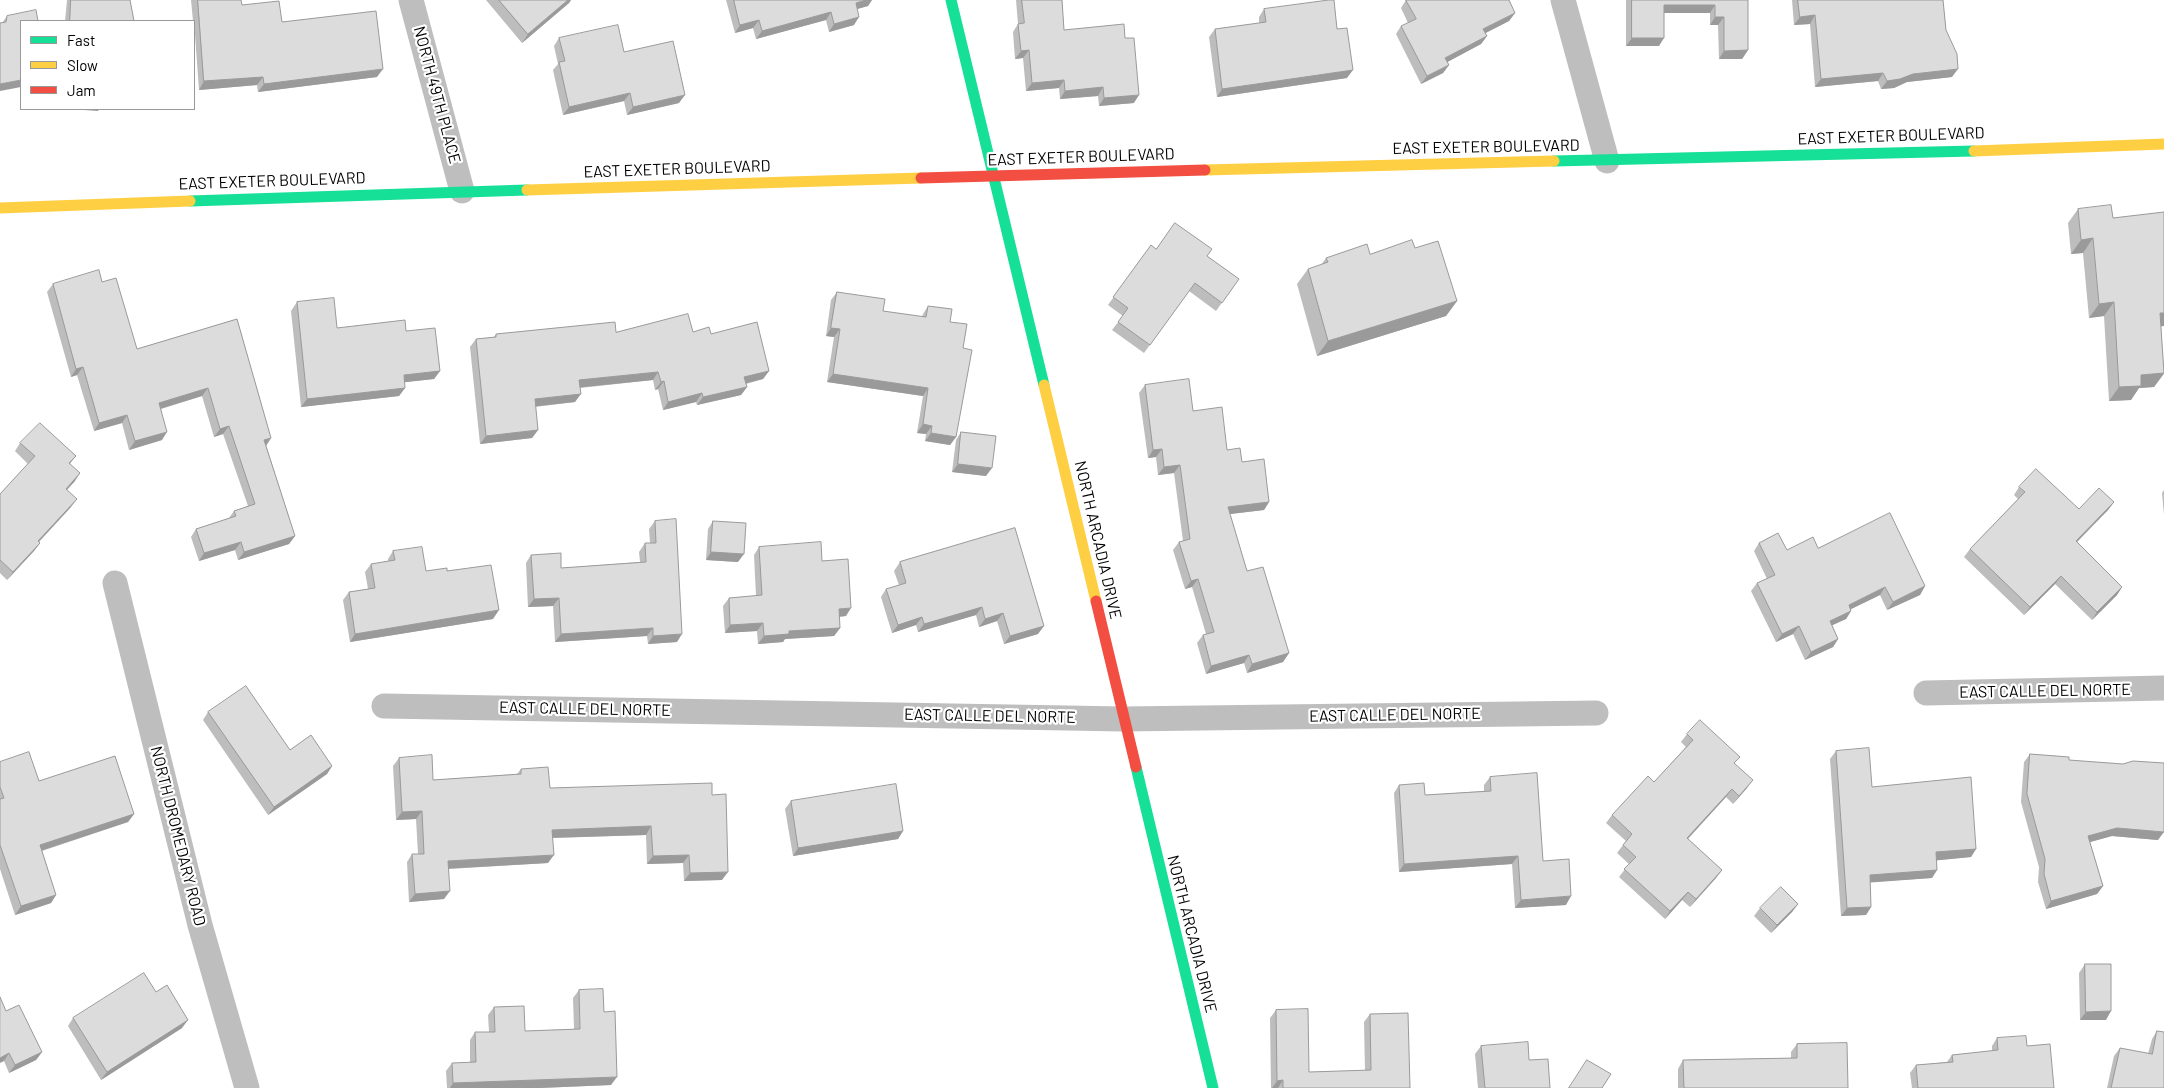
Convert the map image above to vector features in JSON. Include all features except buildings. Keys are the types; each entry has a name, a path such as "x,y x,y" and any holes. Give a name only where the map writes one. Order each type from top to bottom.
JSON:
{"street":[{"name":"NORTH 49TH PLACE","path":"411,0 462,191"},
{"name":"NORTH ARCADIA DRIVE","path":"951,0 1212,1088"},
{"path":"1563,0 1607,160"},
{"name":"EAST EXETER BOULEVARD","path":"0,208 462,191 720,186 993,176 2164,144"},
{"name":"NORTH DROMEDARY ROAD","path":"115,583 200,925 247,1088"},
{"name":"EAST CALLE DEL NORTE","path":"1926,693 2164,688"},
{"name":"EAST CALLE DEL NORTE","path":"384,706 1123,719 1596,713"}],"traffic: fast":[{"path":"951,0 1044,385"},
{"path":"1554,161 1974,151"},
{"path":"190,201 527,190"},
{"path":"1136,767 1213,1088"}],"traffic: slow":[{"path":"1974,151 2164,144"},
{"path":"1205,170 1554,161"},
{"path":"527,190 921,178"},
{"path":"0,208 190,201"},
{"path":"1044,385 1096,601"}],"traffic: jam":[{"path":"921,178 1205,170"},
{"path":"1096,601 1136,767"}]}
